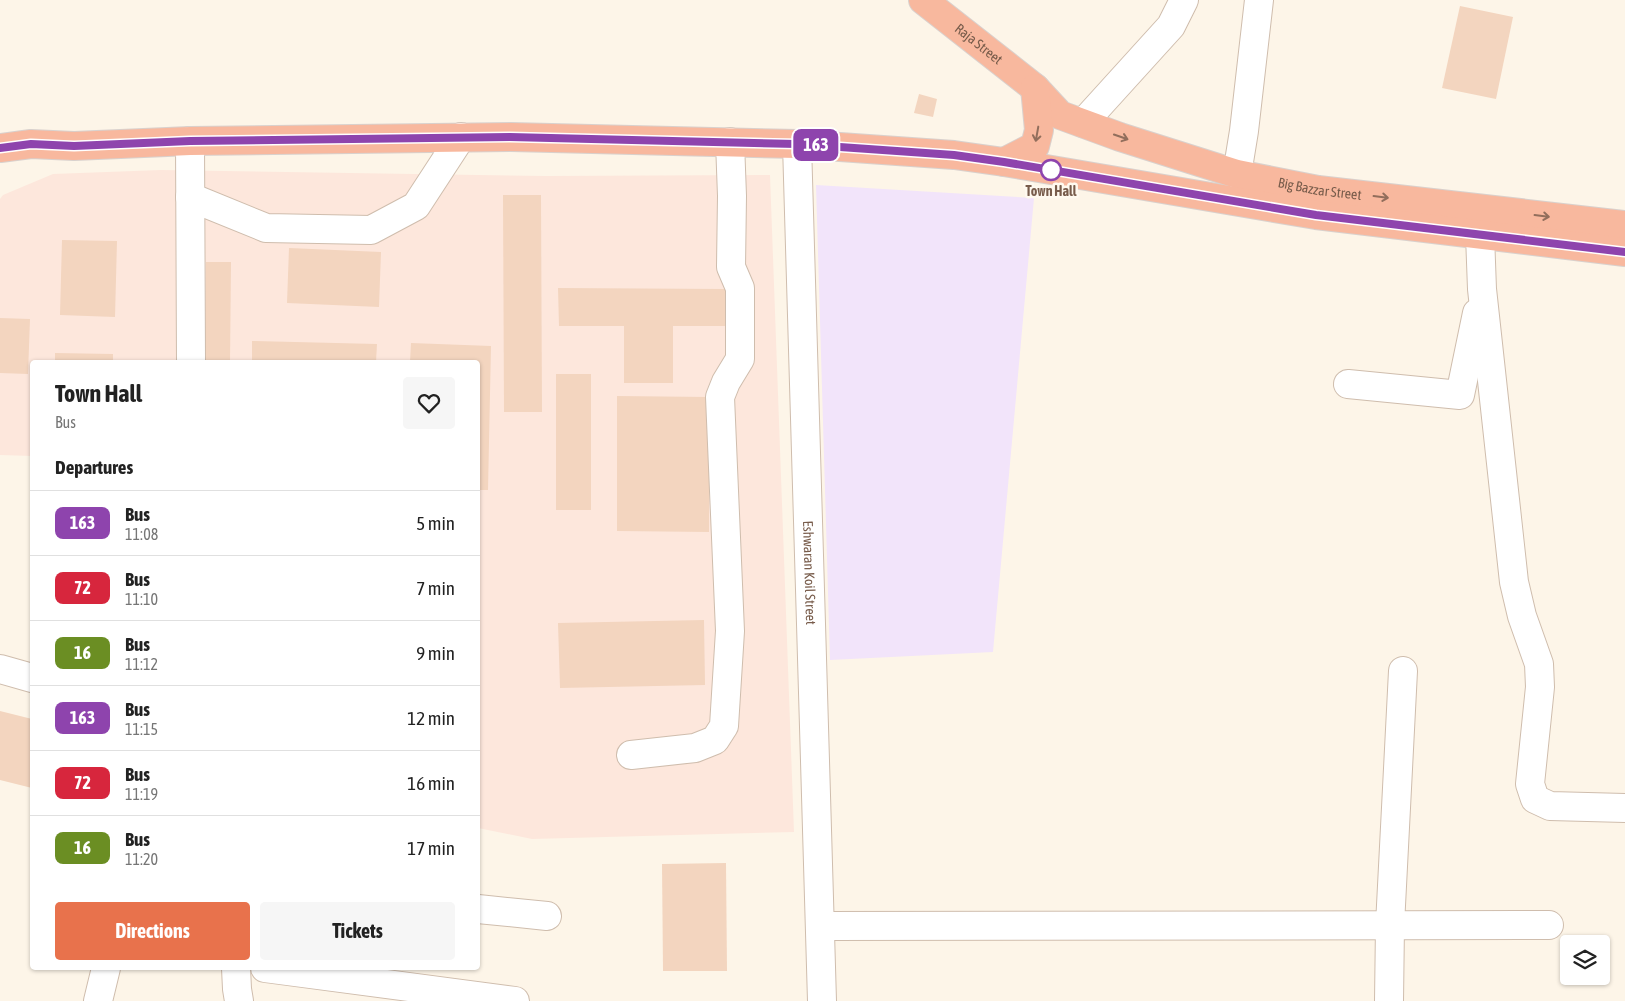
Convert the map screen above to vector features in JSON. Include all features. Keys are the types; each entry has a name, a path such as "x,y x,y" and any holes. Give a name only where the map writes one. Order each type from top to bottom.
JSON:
{"highway":[{"name":"Raja Street","path":"923,0 1035,88"},
{"name":"Big Bazzar Street","path":"1035,88 1060,115 1120,137 1237,174 1318,190 1625,225"},
{"path":"1004,162 1035,146 1039,130 1035,88"},
{"name":"Big Bazzar Street","path":"0,148 31,144 74,146 190,141 461,137 797,144 954,155 1316,215 1625,252"}],"street":[{"path":"1083,123 1171,26 1184,0"},
{"path":"1237,174 1244,131 1259,0"},
{"path":"190,197 266,228 372,230 416,206 461,137"},
{"path":"190,141 191,360"},
{"path":"631,755 694,748 715,740 724,726 730,631 720,397 726,382 740,359 740,288 731,267 732,196 730,142"},
{"name":"Eshwaran Koil Street","path":"797,144 822,1001"},
{"path":"1480,236 1482,289 1514,582 1522,616 1539,664 1540,687 1530,784 1535,799 1550,806 1625,808"},
{"path":"1348,384 1460,395 1482,289"},
{"path":"0,669 30,677"},
{"path":"1389,1001 1390,925 1403,671"},
{"path":"480,910 548,916"},
{"path":"821,926 1549,925"},
{"path":"98,1001 106,970"},
{"path":"236,970 239,1001"},
{"path":"281,970 515,1000"}],"shaded area":[{"path":"161,170 546,176 770,175 794,832 532,839 480,828 480,360 30,360 30,456 0,455 0,199 3,195 53,174"},
{"path":"816,185 1034,198 993,652 830,660"}],"building":[{"path":"1460,6 1513,17 1496,99 1442,88"},
{"path":"919,94 937,99 933,117 914,113"},
{"path":"503,195 541,195 542,412 504,412"},
{"path":"62,240 117,241 115,317 60,315"},
{"path":"289,248 381,252 379,307 287,303"},
{"path":"206,262 231,262 230,360 205,360"},
{"path":"558,288 725,289 725,326 673,326 673,383 624,383 624,326 559,326"},
{"path":"0,318 30,319 28,374 0,373"},
{"path":"252,341 377,344 376,360 252,360"},
{"path":"411,343 491,346 488,490 480,490 480,360 410,360"},
{"path":"55,353 113,354 113,360 55,360"},
{"path":"556,374 591,374 591,510 556,510"},
{"path":"617,396 709,397 709,532 617,531"},
{"path":"704,620 705,685 560,688 558,623"},
{"path":"0,711 30,718 30,788 0,780"},
{"path":"726,863 727,971 663,971 662,864"}],"bus line":[{"name":"163","path":"0,148 31,144 74,146 190,141 461,137 730,142 816,146 954,155 1316,215 1625,252"}],"place":[{"name":"Town Hall","path":"1051,170"}]}
